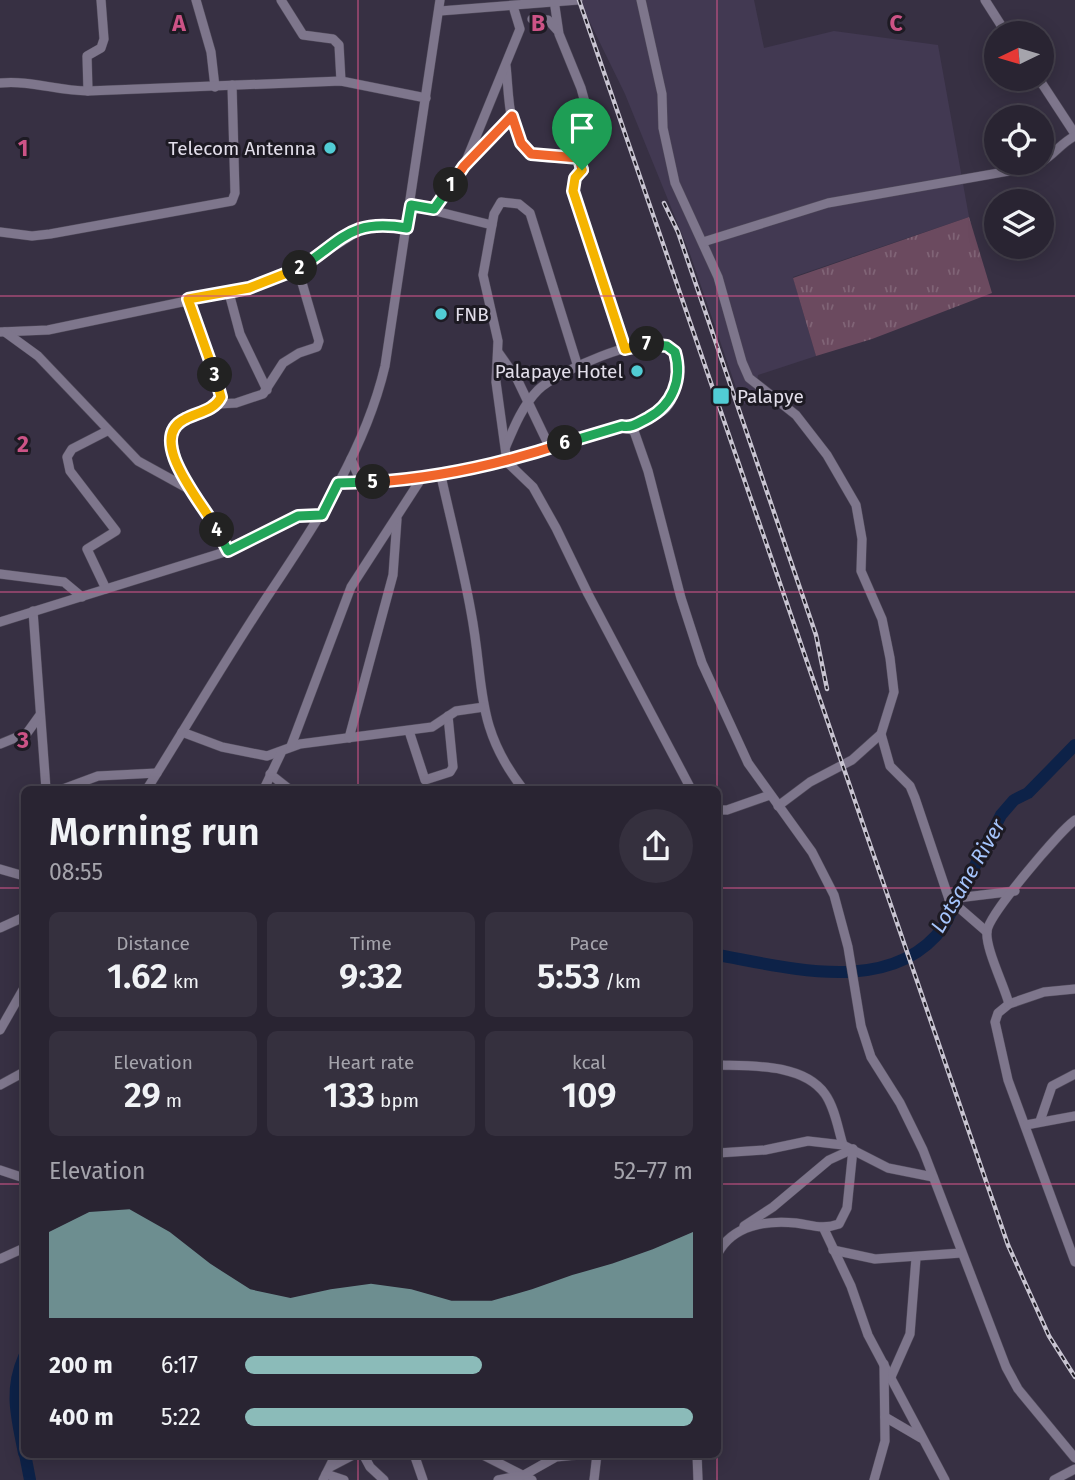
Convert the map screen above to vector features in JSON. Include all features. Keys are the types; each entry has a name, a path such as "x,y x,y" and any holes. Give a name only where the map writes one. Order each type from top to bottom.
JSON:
{"street":[{"path":"88,91 87,56 101,48 104,39 101,0"},
{"path":"196,0 211,52 215,87"},
{"path":"281,0 303,35 333,39 339,45 341,81"},
{"path":"149,786 322,515 377,402 411,205 440,0"},
{"path":"440,11 578,0"},
{"path":"641,0 662,94 663,128 675,183 718,277 749,379 796,415 827,455 856,505 862,539 861,571 882,619 893,681 894,692 881,734 852,760 810,782 778,806"},
{"path":"985,0 998,21"},
{"path":"554,2 559,34 581,88 594,135 592,141 581,148 579,158 582,170 575,178 573,191 625,349"},
{"path":"464,166 520,29 532,19 538,5"},
{"path":"513,6 520,29"},
{"path":"532,19 548,20 559,34"},
{"path":"506,65 512,116 521,143 531,154 579,158"},
{"path":"0,83 35,82 58,89 88,91 341,81 426,97"},
{"path":"0,232 32,236 232,201 235,193 232,85"},
{"path":"1047,91 1075,135 1062,143 1054,154"},
{"path":"434,209 464,166 512,116"},
{"path":"703,242 828,203 987,175"},
{"path":"579,367 530,213 519,204 500,202 492,225 483,275 498,352 496,382 507,461 533,487 556,527 587,594 689,786"},
{"path":"411,205 492,225"},
{"path":"2,332 48,330 188,299 229,293 278,279 298,270 336,242 368,225 407,228"},
{"path":"228,551 207,510 188,489 178,472 171,433 174,426 184,419 218,404 236,403 267,390 283,363 318,345 298,270"},
{"path":"229,293 240,334 267,390"},
{"path":"188,299 220,389 218,404"},
{"path":"2,332 38,356 138,461 188,489"},
{"path":"338,483 441,476 507,461 608,430 631,428 664,410 669,404 678,364 675,352 667,346 650,344 625,349 579,367 539,389 528,402 505,447"},
{"path":"498,352 517,379 550,448"},
{"path":"631,428 642,451 681,598 702,663 743,752 826,876 841,918 871,1057 914,1129 1012,1378 1075,1458"},
{"path":"106,589 87,549 116,531 70,471 67,457 72,449 107,431"},
{"path":"351,458 357,473 371,482"},
{"path":"441,476 471,609 484,707 498,755 521,786"},
{"path":"292,746 351,587 421,479"},
{"path":"0,622 228,551 298,516 322,515"},
{"path":"349,738 393,575 397,519"},
{"path":"0,575 64,582 82,597"},
{"path":"33,611 46,786"},
{"path":"183,732 250,754 267,756 281,753 292,746 432,727 456,712 484,707"},
{"path":"0,744 27,733 40,715"},
{"path":"409,731 425,780 450,772 453,767 448,716"},
{"path":"881,734 890,766 910,786 915,798 948,899 987,932 1009,1004"},
{"path":"265,786 281,753"},
{"path":"71,786 98,776 157,774"},
{"path":"270,774 285,786"},
{"path":"721,810 770,795"},
{"path":"987,932 997,912 1042,852 1075,820"},
{"path":"0,869 21,875"},
{"path":"948,899 1015,891"},
{"path":"0,928 21,918"},
{"path":"1075,989 1044,992 1009,1004 998,1013 996,1033 1008,1080 1075,1262"},
{"path":"0,1030 21,993"},
{"path":"721,1065 776,1068 818,1087 830,1105 848,1147 844,1218 839,1224 824,1229 795,1223 740,1229"},
{"path":"0,1085 21,1074"},
{"path":"1040,1121 1052,1086 1075,1074"},
{"path":"1026,1125 1075,1116"},
{"path":"721,1153 765,1150 800,1140 848,1147 888,1168 933,1177"},
{"path":"721,1246 848,1147"},
{"path":"0,1170 21,1177"},
{"path":"824,1229 851,1286 868,1335 945,1480"},
{"path":"944,1253 957,1242"},
{"path":"0,1259 21,1249"},
{"path":"833,1250 870,1259 961,1253"},
{"path":"891,1377 910,1334 916,1258"},
{"path":"877,1478 885,1441 884,1364"},
{"path":"885,1418 922,1439"},
{"path":"326,1474 334,1458"},
{"path":"326,1474 349,1458"},
{"path":"365,1458 370,1467 384,1480"},
{"path":"415,1458 423,1480"},
{"path":"489,1458 528,1477"},
{"path":"498,1480 528,1477 553,1458"},
{"path":"594,1480 597,1458"},
{"path":"696,1458 698,1480"},
{"path":"1054,1480 1075,1469"},
{"path":"326,1474 344,1480"}],"shaded area":[{"path":"579,0 754,0 764,48 834,31 938,45 969,217 793,277 816,356 758,375 754,401 742,405 690,254 625,94"}],"green space":[{"path":"969,217 992,293 872,339 816,356 793,278"}],"waterway":[{"name":"Lotsane River","path":"721,956 777,966 839,972 869,970 897,962 923,948 944,926 1001,815 1014,800 1028,793 1075,745"},
{"path":"21,1364 16,1393 21,1437"},
{"path":"26,1458 30,1480"}],"railway":[{"path":"579,0 1008,1245 1049,1336 1075,1377"},
{"path":"664,203 678,232 816,635 827,689"}],"place":[{"name":"Telecom Antenna","path":"330,148"},
{"name":"FNB","path":"441,314"},
{"name":"Palapaye Hotel","path":"637,371"},
{"name":"Palapye","path":"721,396"}],"route":[{"path":"512,116 521,143 531,154 579,158 582,170 575,178 573,191 625,349 660,344 675,352 677,377 669,404 664,410 631,428 622,426 492,466 421,479 338,483 322,515 298,516 243,546 228,551 207,510 188,489 178,472 171,433 174,426 184,419 213,408 221,397 188,299 229,293 286,276 355,230 368,225 380,223 407,228 411,205 434,209 464,166 477,156 512,116"}]}
